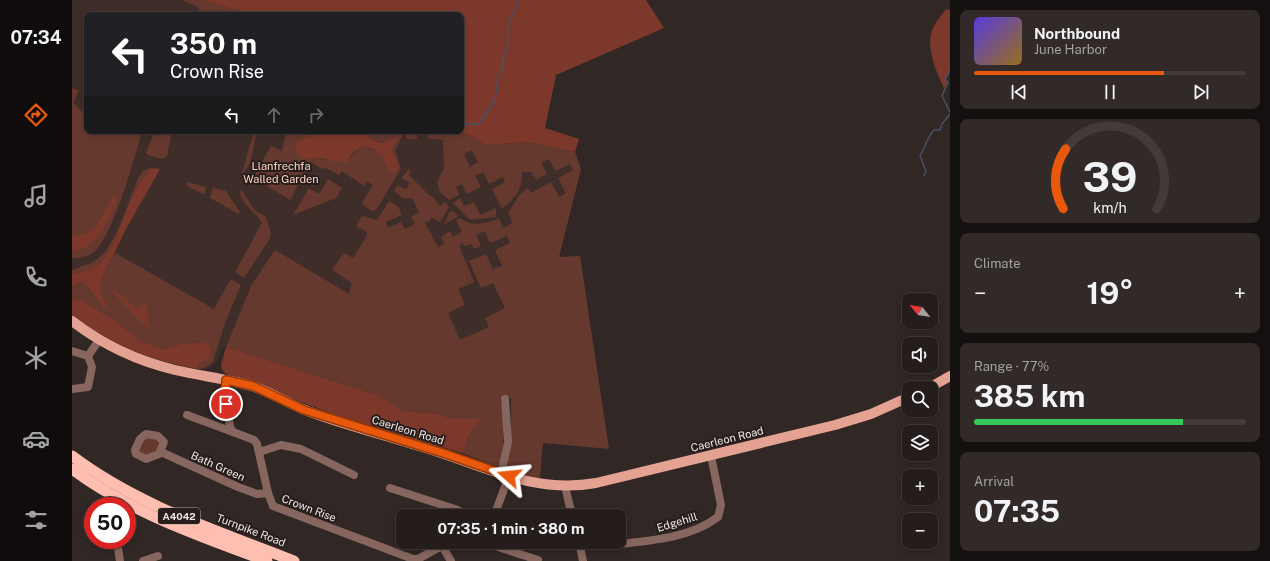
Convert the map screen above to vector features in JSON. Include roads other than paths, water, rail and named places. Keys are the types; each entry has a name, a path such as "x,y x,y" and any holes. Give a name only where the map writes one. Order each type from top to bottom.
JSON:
{"highway":[{"name":"Turnpike Road","path":"72,456 101,477 145,500 200,525 294,561"},
{"name":"A4042","path":"72,469 115,497 154,516 267,561"}],"main road":[{"name":"Caerleon Road","path":"72,321 99,340 118,350 153,364 253,386 304,410 446,454 505,475 540,484 565,486 596,483 835,425 871,414 902,400"},
{"path":"938,383 950,376"}],"street":[{"path":"88,356 99,340"},
{"path":"72,351 88,356"},
{"path":"72,389 88,387 92,367 88,356"},
{"path":"226,380 225,392 230,427 233,432"},
{"path":"498,509 505,475 508,442 505,399"},
{"name":"Crown Rise","path":"187,415 254,440 259,452 268,493 273,506 413,560 418,559 436,549"},
{"path":"259,452 281,445 301,449 354,475"},
{"name":"Bath Green","path":"161,452 238,487 257,494 268,493"},
{"name":"Edgehill","path":"626,544 650,541 689,532 710,523 718,517 721,505 710,456"},
{"path":"565,486 570,509"},
{"path":"390,488 455,509"},
{"path":"118,549 120,561"},
{"path":"447,549 451,561"},
{"path":"504,549 538,560"},
{"path":"580,549 583,561"},
{"path":"143,561 158,556"}],"waterway":[{"path":"466,124 479,124 495,100 498,77 503,68 503,55 507,49 508,25 518,4 517,0"},
{"path":"950,71 945,79 948,82 942,96 950,112"},
{"path":"924,176 926,171 920,156 934,130 940,130 942,124 950,114"}],"park label":[{"name":"Llanfrechfa Walled Garden","path":"281,172"}]}
